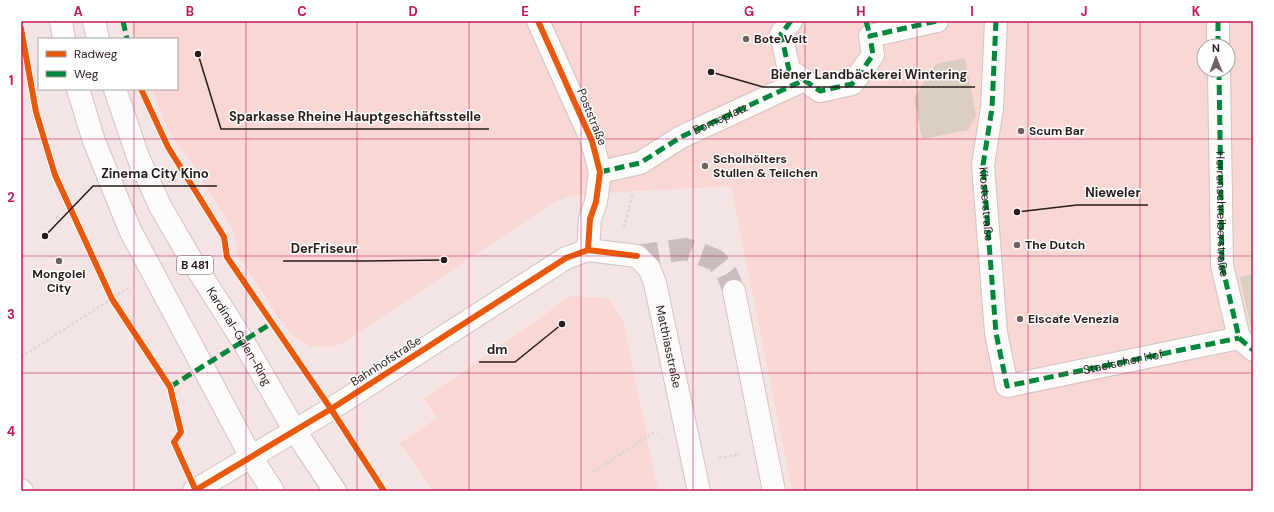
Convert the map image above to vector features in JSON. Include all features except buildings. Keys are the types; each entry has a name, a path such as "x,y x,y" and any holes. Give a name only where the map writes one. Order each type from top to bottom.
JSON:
{"street":[{"path":"61,21 64,38"},
{"path":"94,21 98,38"},
{"name":"Poststraße","path":"538,21 592,140 600,172 596,202 590,219 588,250"},
{"path":"791,21 781,34 789,70 820,91 852,84 873,55 868,28 937,21"},
{"name":"Klosterstraße","path":"996,21 992,108 983,165 996,333 1007,386"},
{"path":"1218,21 1218,38"},
{"name":"Herrenschreiberstraße","path":"1218,78 1222,265 1246,344"},
{"name":"Borneplatz","path":"600,172 640,163 682,137 804,80"},
{"path":"78,90 94,142 130,230 252,456 273,491"},
{"name":"Kardinal-Galen-Ring","path":"115,90 138,157 160,206 189,256 243,341 295,431 335,491"},
{"name":"Bahnhofstraße","path":"194,491 331,409 566,258 588,250"},
{"name":"Matthiasstraße","path":"588,250 638,256 649,268 655,283 698,491"},
{"path":"734,291 774,491"},
{"name":"Staelscher Hof","path":"1007,386 1246,344"}],"path":[{"path":"618,253 640,163"},
{"path":"21,357 152,273"},
{"path":"593,472 652,432 685,427"},
{"path":"693,464 765,449"}],"shaded area":[{"path":"131,21 1253,21 1253,491 792,491 731,186 583,194 568,197 552,203 341,344 332,347 311,346 299,341 281,322 237,252 234,232 195,167 167,129 152,90 178,90 178,38 136,38"},
{"path":"965,58 976,116 968,130 922,139 914,98 936,64"},
{"path":"1253,274 1253,327 1251,327 1240,277"},
{"path":"571,296 608,298 623,320 658,491 433,491 400,443 437,418 424,399"}],"tunnel":[{"path":"637,256 686,249 716,260 727,274 734,291"}],"marked path":[{"path":"123,21 127,38"},
{"path":"791,21 781,34 789,70 804,80"},
{"path":"866,21 870,36"},
{"path":"600,172 640,163 681,137 804,80 820,91 852,84 873,55 870,36 937,21"},
{"path":"996,21 992,108 983,165 996,333 1007,386 1239,338"},
{"path":"1218,21 1218,38"},
{"path":"1219,78 1222,265 1239,338 1253,350"},
{"path":"170,387 272,323"}],"cycle path":[{"path":"538,21 592,141 600,172 596,202 590,219 588,250"},
{"path":"21,28 36,112 55,175 112,299 170,387 181,432 174,442 196,491"},
{"path":"141,90 168,147 224,237 227,257 331,409 384,491"},
{"path":"194,491 331,409 566,258 588,250 637,256"}],"place":[{"name":"Bote Veit","path":"746,39"},
{"name":"Sparkasse Rheine Hauptgeschäftsstelle","path":"198,54"},
{"name":"Biener Landbäckerei Wintering","path":"711,72"},
{"name":"Scum Bar","path":"1021,131"},
{"name":"Scholhölters Stullen & Teilchen","path":"705,166"},
{"name":"Nieweler","path":"1017,212"},
{"name":"Zinema City Kino","path":"45,236"},
{"name":"The Dutch","path":"1017,245"},
{"name":"DerFriseur","path":"444,260"},
{"name":"Mongolei City","path":"59,261"},
{"name":"Eiscafe Venezia","path":"1020,319"},
{"name":"dm","path":"562,324"}]}
